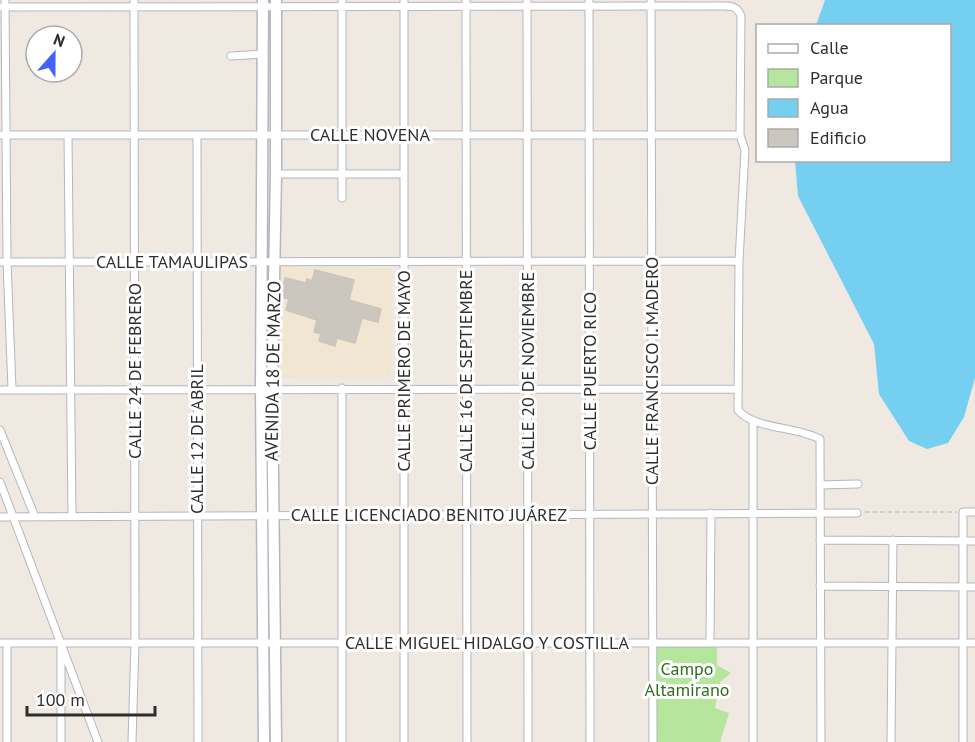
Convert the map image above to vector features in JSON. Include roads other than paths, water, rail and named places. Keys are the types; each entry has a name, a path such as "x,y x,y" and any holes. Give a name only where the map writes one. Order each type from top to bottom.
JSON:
{"street":[{"name":"CALLE 24 DE FEBRERO","path":"132,742 135,643 134,3"},
{"name":"AVENIDA 18 DE MARZO","path":"263,3 261,262 267,388 268,516 264,742"},
{"path":"342,3 342,198"},
{"name":"CALLE PRIMERO DE MAYO","path":"404,3 404,742"},
{"name":"CALLE 16 DE SEPTIEMBRE","path":"466,3 467,742"},
{"name":"CALLE 20 DE NOVIEMBRE","path":"527,3 528,742"},
{"name":"CALLE PUERTO RICO","path":"590,3 590,742"},
{"name":"CALLE FRANCISCO I. MADERO","path":"651,3 653,742"},
{"path":"12,388 4,262 3,4 719,3 733,6 738,9 741,16 740,135 746,150 739,261 738,410 753,423 783,426 820,439 820,742"},
{"name":"AVENIDA 18 DE MARZO","path":"267,388 275,262 276,4"},
{"path":"231,56 263,54"},
{"name":"CALLE NOVENA","path":"3,135 740,135"},
{"path":"68,135 72,517"},
{"name":"CALLE 12 DE ABRIL","path":"196,135 198,742"},
{"path":"276,174 404,174"},
{"name":"CALLE TAMAULIPAS","path":"4,262 739,261"},
{"path":"0,390 12,388 738,389"},
{"path":"342,388 342,742"},
{"path":"753,423 751,513 753,742"},
{"path":"0,430 35,517"},
{"path":"0,482 98,742"},
{"path":"820,485 858,484"},
{"path":"963,742 963,512 975,512"},
{"path":"710,643 711,513"},
{"name":"CALLE LICENCIADO BENITO JUÁREZ","path":"0,517 858,513"},
{"name":"AVENIDA 18 DE MARZO","path":"268,516 276,642 276,742"},
{"path":"820,540 975,541"},
{"path":"891,742 893,540"},
{"path":"820,586 975,587"},
{"path":"4,643 7,742"},
{"name":"CALLE MIGUEL HIDALGO Y COSTILLA","path":"4,643 975,643"},
{"path":"61,643 61,742"}],"water":[{"path":"825,0 975,0 975,378 964,417 948,443 927,449 909,441 879,394 874,344 798,196 795,162 951,162 951,24 816,24"}],"park label":[{"name":"Campo Altamirano","path":"687,679"}]}
